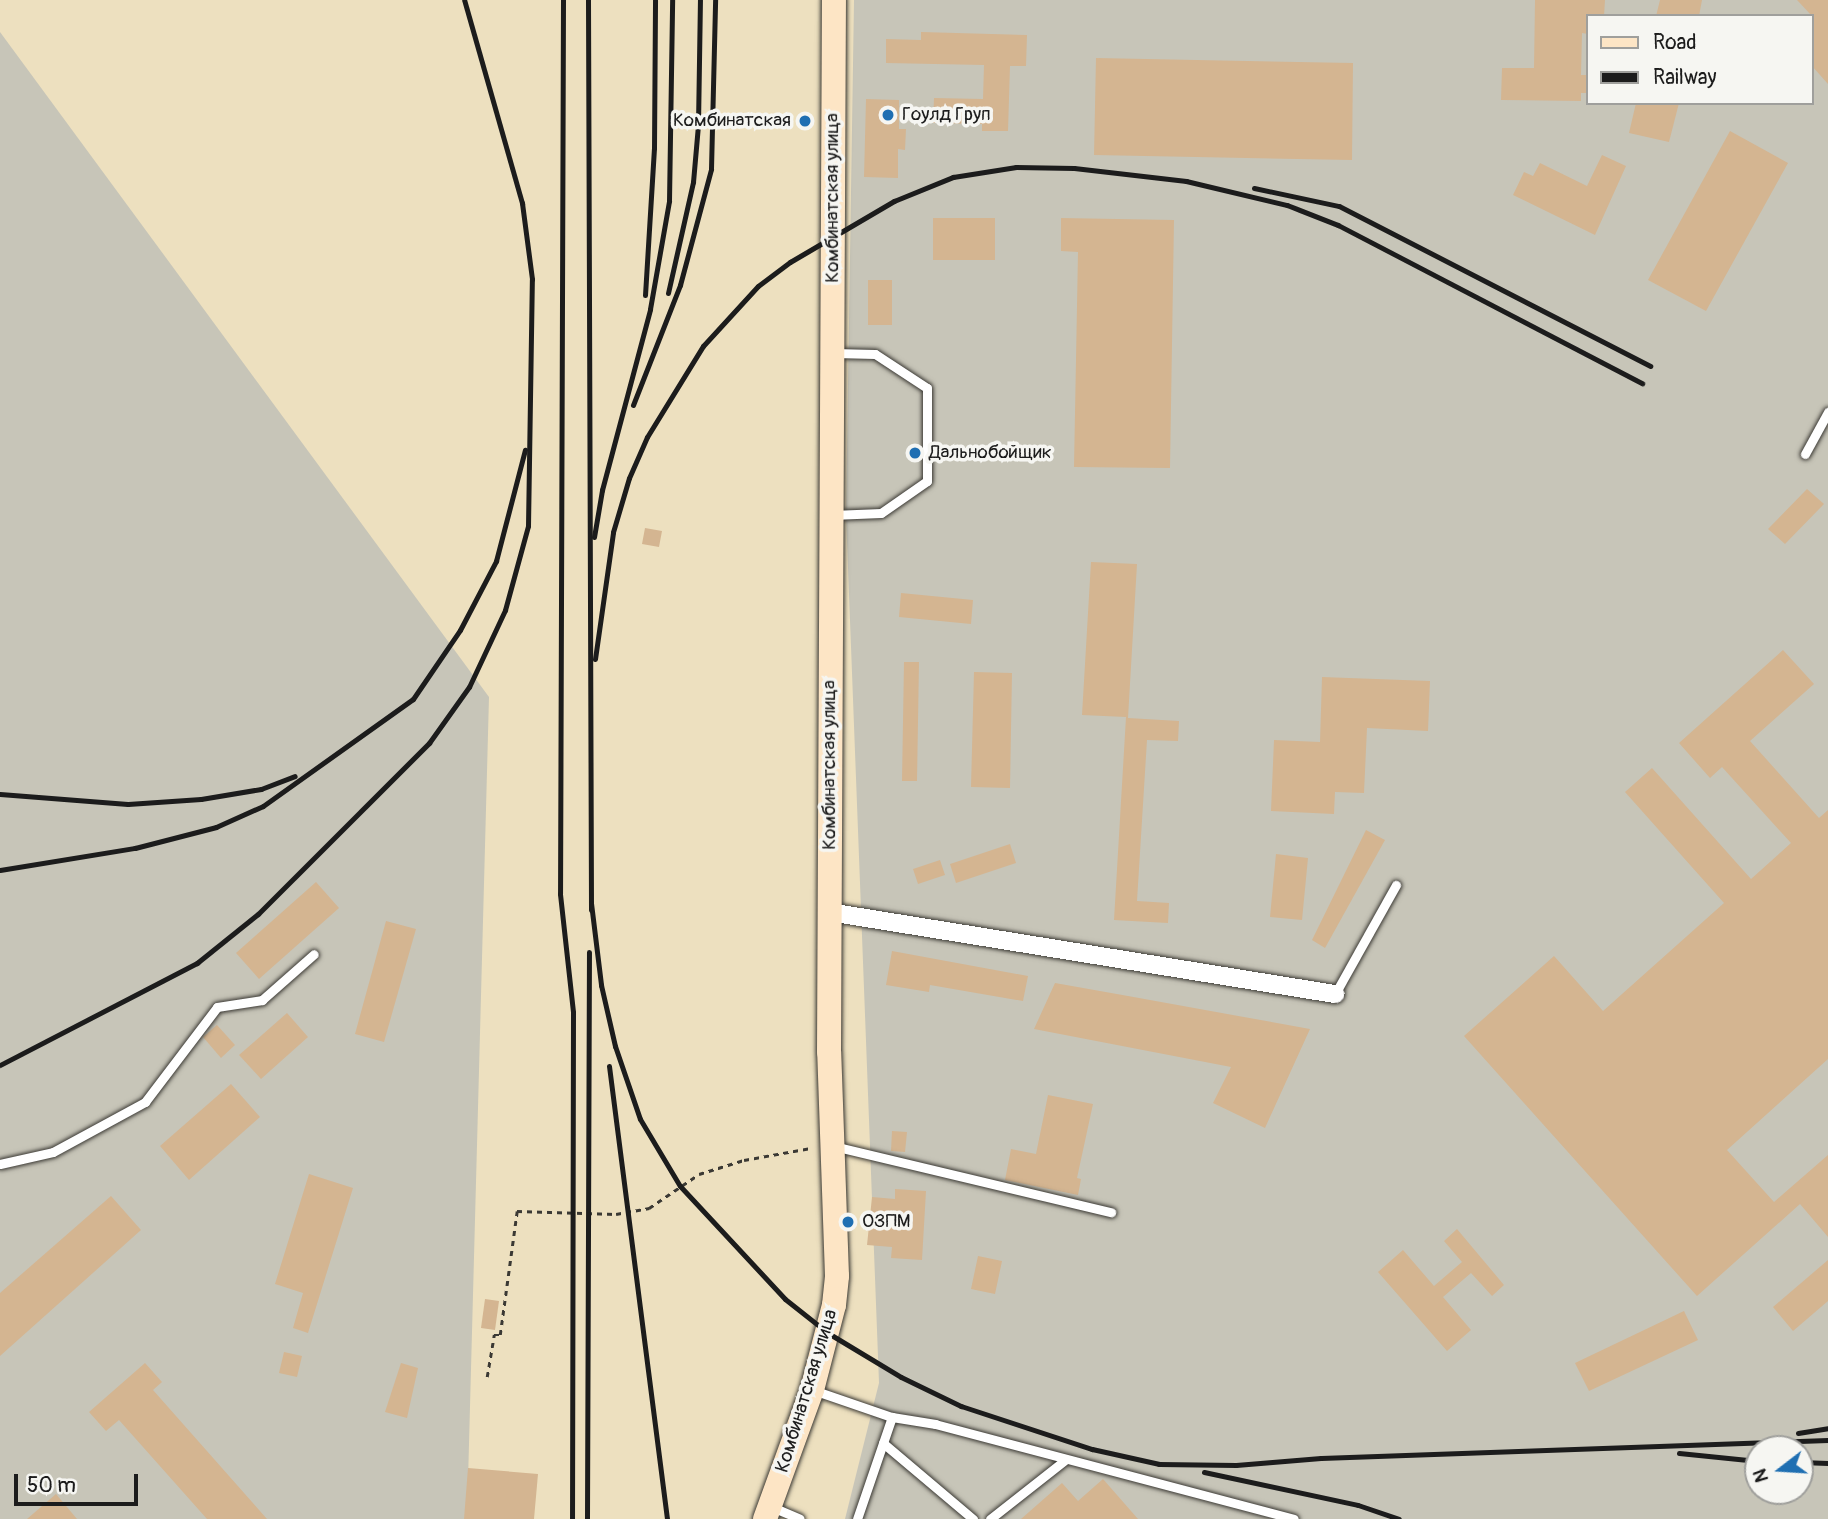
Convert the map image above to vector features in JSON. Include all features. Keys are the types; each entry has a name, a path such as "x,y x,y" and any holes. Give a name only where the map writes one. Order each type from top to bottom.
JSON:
{"main road":[{"name":"Комбинатская улица","path":"768,1513 811,1390 834,1305 837,1276 831,1145 829,912 832,353 837,267 834,0"}],"street":[{"path":"829,912 1335,994"}],"lane":[{"path":"831,515 881,513 927,481 927,388 875,354 832,353"},
{"path":"1805,454 1828,412"},
{"path":"1335,994 1396,885"},
{"path":"0,1164 54,1152 145,1102 217,1007 262,1000 314,954"},
{"path":"831,1145 1111,1212"},
{"path":"811,1390 891,1417 935,1424 1294,1519"},
{"path":"857,1519 891,1417"},
{"path":"883,1443 973,1519"},
{"path":"990,1519 1065,1460"},
{"path":"768,1513 800,1519"}],"path":[{"path":"487,1377 494,1335 500,1335 517,1211 616,1214 649,1209 699,1174 744,1160 831,1145"}],"shaded area":[{"path":"854,0 1828,0 1828,1519 845,1519 879,1383 846,515"},
{"path":"0,32 489,697 467,1519 0,1519"}],"building":[{"path":"1535,0 1605,0 1604,14 1587,14 1587,34 1582,33 1581,75 1587,75 1587,93 1581,93 1581,101 1501,100 1502,68 1534,68"},
{"path":"1660,0 1702,0 1699,14 1656,14"},
{"path":"1797,0 1828,0 1828,84 1814,68 1814,14 1810,14"},
{"path":"921,32 1027,35 1026,66 1010,66 1008,131 982,131 982,124 933,123 934,98 983,99 984,65 886,63 886,39 921,40"},
{"path":"1096,58 1353,63 1352,160 1094,155"},
{"path":"866,99 899,100 899,129 906,129 905,150 898,149 898,178 864,177"},
{"path":"1636,105 1678,105 1669,142 1629,133"},
{"path":"1730,131 1788,163 1706,311 1648,280"},
{"path":"1602,155 1626,166 1595,235 1513,195 1524,172 1533,176 1540,163 1587,186"},
{"path":"933,218 995,218 995,260 933,260"},
{"path":"1061,218 1174,220 1170,468 1074,467 1078,252 1061,251"},
{"path":"868,280 892,280 892,325 868,325"},
{"path":"1807,489 1824,504 1785,544 1768,529"},
{"path":"645,528 662,531 659,547 642,544"},
{"path":"1091,562 1137,564 1128,718 1179,721 1178,741 1147,740 1137,901 1169,903 1168,923 1114,920 1126,717 1082,715"},
{"path":"901,593 973,600 971,624 899,617"},
{"path":"1783,650 1814,684 1750,741 1819,818 1828,810 1828,1059 1727,1150 1774,1202 1828,1155 1828,1237 1800,1204 1697,1296 1464,1036 1554,956 1603,1011 1724,903 1625,792 1652,768 1751,879 1791,843 1722,767 1710,778 1679,743"},
{"path":"904,662 919,662 917,781 902,781"},
{"path":"974,672 1012,673 1010,788 971,787"},
{"path":"1322,677 1430,681 1428,731 1367,728 1364,793 1335,792 1334,814 1271,811 1274,740 1320,742"},
{"path":"1366,830 1385,840 1325,948 1312,940"},
{"path":"1010,844 1016,863 956,883 950,864"},
{"path":"1276,854 1308,858 1302,920 1270,917"},
{"path":"940,860 945,875 918,884 913,869"},
{"path":"316,882 339,908 259,979 236,953"},
{"path":"386,921 416,929 384,1042 355,1034"},
{"path":"892,951 1028,976 1023,1001 930,985 929,992 886,985"},
{"path":"1055,983 1310,1029 1265,1128 1213,1103 1231,1067 1034,1029"},
{"path":"287,1013 308,1037 261,1079 239,1055"},
{"path":"217,1025 235,1045 221,1058 203,1037"},
{"path":"231,1084 260,1117 189,1180 160,1146"},
{"path":"1048,1095 1093,1104 1077,1178 1081,1179 1078,1195 1005,1180 1011,1149 1036,1154"},
{"path":"892,1131 907,1132 905,1152 891,1151"},
{"path":"309,1174 353,1188 308,1333 293,1328 303,1293 275,1284"},
{"path":"895,1189 926,1191 922,1260 891,1258 892,1247 867,1245 872,1197 895,1199"},
{"path":"111,1196 141,1230 0,1356 0,1293"},
{"path":"1457,1229 1504,1285 1492,1296 1471,1273 1443,1297 1471,1330 1447,1351 1378,1272 1403,1250 1434,1286 1462,1262 1444,1241"},
{"path":"978,1256 1002,1261 995,1294 971,1289"},
{"path":"1828,1260 1828,1301 1793,1331 1773,1307"},
{"path":"485,1299 499,1301 495,1330 481,1328"},
{"path":"1684,1311 1698,1340 1589,1391 1575,1363"},
{"path":"284,1352 302,1356 297,1377 279,1373"},
{"path":"145,1363 162,1382 153,1390 267,1519 207,1519 119,1420 106,1431 89,1412"},
{"path":"401,1363 418,1368 407,1418 385,1412"},
{"path":"468,1468 538,1474 534,1519 464,1519"},
{"path":"1103,1479 1138,1519 1021,1519 1062,1483 1078,1501"},
{"path":"56,1494 77,1519 27,1519"}],"railway":[{"path":"0,1065 197,963 258,914 429,743 469,687 505,610 528,526 532,279 522,203 464,0"},
{"path":"563,0 560,894 573,1012 572,1519"},
{"path":"588,0 591,910"},
{"path":"645,295 654,148 655,0"},
{"path":"594,537 602,490 650,309 669,201 672,0"},
{"path":"668,293 693,182 698,125 700,0"},
{"path":"633,405 680,285 711,169 715,0"},
{"path":"595,659 613,532 629,478 647,437 703,346 758,286 790,262 894,201 953,177 1016,167 1074,168 1186,181 1287,205 1338,225 1642,383"},
{"path":"1254,188 1339,206 1650,366"},
{"path":"0,870 135,848 216,827 263,806 413,699 460,630 496,561 525,450"},
{"path":"0,794 128,804 201,799 261,789 295,776"},
{"path":"591,903 601,985 615,1046 640,1119 680,1186 785,1299 828,1333 901,1377 961,1406 1092,1449 1159,1464 1236,1465 1321,1458 1828,1440"},
{"path":"587,1519 589,952"},
{"path":"609,1066 667,1519"},
{"path":"1798,1433 1828,1428"},
{"path":"1679,1453 1744,1460"},
{"path":"1814,1462 1828,1463"},
{"path":"1204,1472 1358,1505 1399,1519"}],"place":[{"name":"Гоулд Груп","path":"888,115"},
{"name":"Комбинатская","path":"805,121"},
{"name":"Дальнобойщик","path":"915,453"},
{"name":"ОЗПМ","path":"848,1222"}]}
